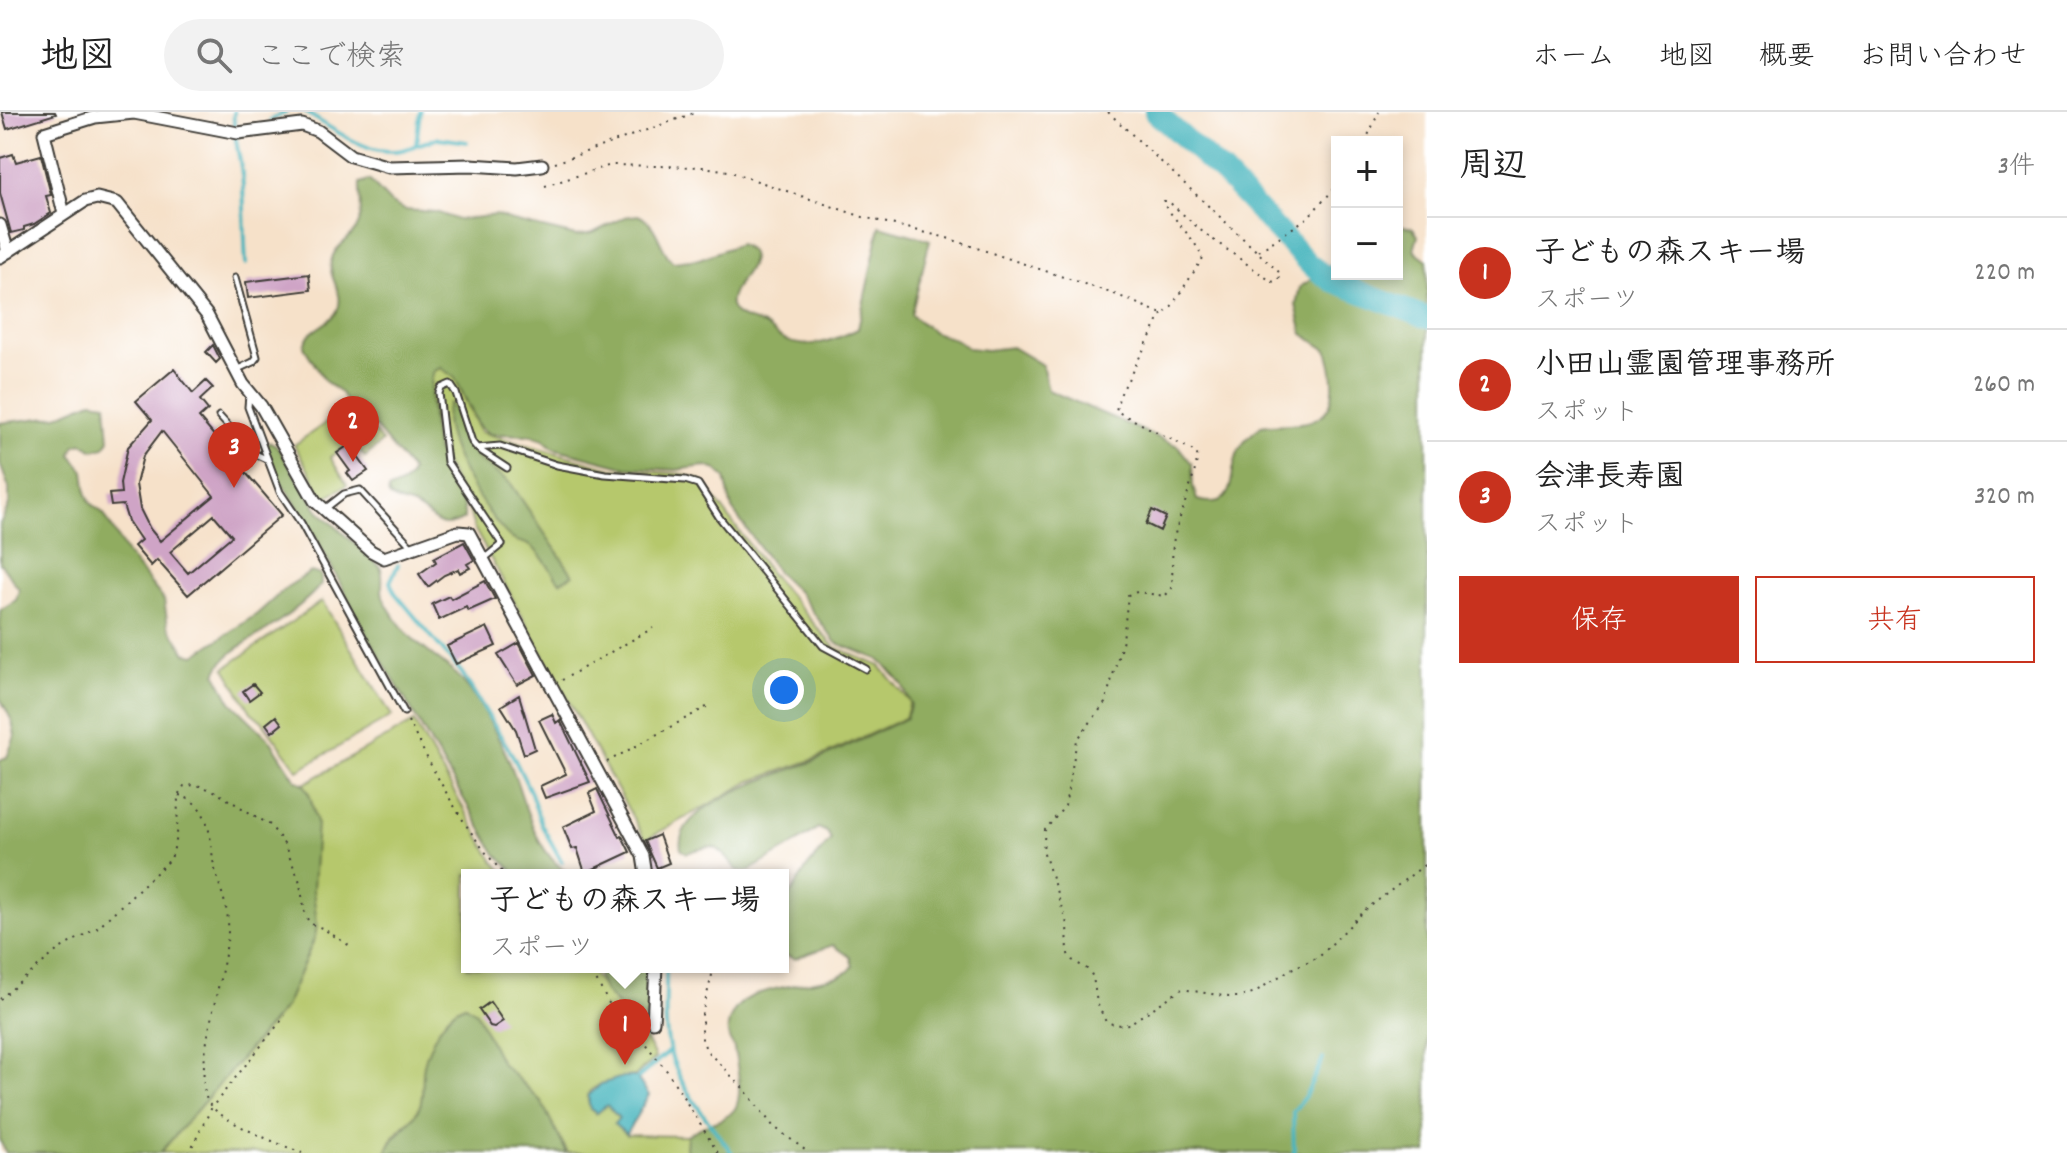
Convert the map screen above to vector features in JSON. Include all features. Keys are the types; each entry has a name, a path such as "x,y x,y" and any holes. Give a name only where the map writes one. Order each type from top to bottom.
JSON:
{"street":[{"path":"64,214 44,133 95,117 121,114 134,113 238,133 302,125 318,131 351,156 389,167 470,165 517,168 542,165"},
{"path":"0,225 4,254 85,201 97,198 117,203 207,315 249,393 261,406 315,501 371,551 384,558 464,531 469,533 556,683 643,856 645,869"},
{"path":"653,1022 656,973"}],"lane":[{"path":"235,278 257,357 237,370"},
{"path":"484,559 502,544 447,462 443,448 441,388 450,384 453,387 472,442 507,468"},
{"path":"249,393 248,407 280,492 301,523 404,712"},
{"path":"219,416 253,453 267,460"},
{"path":"477,448 500,446 557,465 605,474 685,480 698,484 719,517 823,646 866,669"},
{"path":"324,509 344,494 360,490 414,549"}],"path":[{"path":"542,165 697,112"},
{"path":"1108,112 1281,274 1279,279 1272,282 1204,233 1179,209 1164,201 1203,258 1169,310 1162,314 1119,397 1116,411 1190,449 1197,454 1198,461 1173,541 1172,588 1165,596 1137,592 1128,595 1123,640 1105,703 1077,740 1065,806 1045,830 1043,850 1067,924 1068,954 1089,970 1100,1014 1106,1022 1116,1025 1139,1019 1182,989 1241,997 1319,957 1364,911 1427,863"},
{"path":"1368,136 1379,112"},
{"path":"545,186 611,165 704,167 728,171 863,217 947,238 1117,295 1162,314"},
{"path":"1258,252 1307,218 1331,192"},
{"path":"556,683 653,628"},
{"path":"599,767 710,705"},
{"path":"404,712 458,810 499,869"},
{"path":"0,999 58,950 98,927 171,859 177,837 178,795 184,786 197,785 214,791 270,825 283,842 299,879 306,917 311,924 353,948"},
{"path":"178,795 199,805 208,821 215,869 228,915 228,932 205,1067 207,1100 237,1124 302,1153"},
{"path":"592,973 608,1002 667,1071 718,1153"},
{"path":"712,973 702,1014 702,1040 707,1051 744,1089 773,1126 809,1153"},
{"path":"189,1153 212,1107 285,1016"},
{"path":"636,1032 648,1029 653,1022"}],"green space":[{"path":"369,180 391,203 404,210 436,212 458,220 496,215 576,236 593,233 625,217 638,215 650,224 673,262 699,259 739,244 752,256 751,264 731,298 733,310 739,316 764,325 781,338 800,344 830,340 858,329 880,226 930,240 911,315 934,332 955,339 968,348 987,350 1012,347 1042,365 1048,390 1178,446 1192,464 1197,500 1211,502 1226,496 1239,450 1261,426 1313,420 1330,404 1333,376 1327,350 1303,334 1296,305 1300,287 1331,266 1331,280 1403,280 1403,226 1413,228 1418,236 1414,250 1427,260 1427,1153 689,1153 686,1149 687,1136 724,1118 737,1104 738,1072 728,1032 729,1020 735,1010 758,994 839,976 853,966 850,957 833,945 794,959 789,957 789,896 808,866 831,839 827,832 818,828 752,869 736,869 716,848 687,853 681,849 683,833 694,818 712,804 906,718 911,704 902,684 878,659 836,643 798,592 778,573 732,509 725,478 717,470 705,466 676,470 626,467 553,448 543,439 530,435 490,434 480,428 455,378 441,368 434,371 432,379 434,436 441,462 462,502 464,519 442,524 421,510 389,496 388,490 406,480 411,470 376,428 349,408 342,394 325,381 304,347 309,335 337,311 339,298 331,262 335,251 357,227 361,211 360,183"},
{"path":"437,365 451,368 480,432 614,469 682,474 701,480 771,574 834,647 880,666 910,702 905,718 815,759 751,781 645,840 474,528 467,504 441,456 427,377"},
{"path":"92,401 106,403 109,440 104,447 94,450 82,443 75,445 71,454 84,471 91,503 104,514 127,554 164,600 168,626 186,653 195,655 257,614 287,587 311,572 321,575 321,585 311,595 284,618 234,651 216,674 231,702 270,740 296,780 304,784 309,793 317,822 313,890 317,925 315,937 285,1007 160,1153 6,1153 0,1141 0,760 7,757 15,736 12,721 0,698 0,610 16,600 19,589 0,563 0,524 9,505 9,488 0,464 0,423 57,416"},
{"path":"450,403 471,451 511,484 573,575 560,582 537,552 511,538 501,528 476,494 448,433 446,416"},
{"path":"340,413 371,428 382,442 365,457 352,442 330,457 347,485 324,498 294,445"},
{"path":"270,442 275,444 318,510 380,567 384,599 405,631 458,676 472,693 506,754 538,838 547,853 564,869 511,869 496,854 366,633 309,524 278,477 265,445"},
{"path":"322,601 392,716 298,770 262,721 251,712 225,668"},
{"path":"414,722 500,869 461,869 461,973 592,973 633,1022 655,1058 635,1076 601,1084 591,1090 587,1096 590,1109 596,1114 607,1105 619,1119 614,1124 626,1135 687,1136 688,1153 568,1153 541,1103 501,1063 465,1005 450,1014 434,1039 424,1070 419,1109 396,1133 386,1153 160,1153 285,1007 315,937 313,892 316,837 314,810 304,784"},
{"path":"597,973 651,973 650,1010 644,1020 634,1022 605,992"},
{"path":"465,1005 476,1012 501,1063 541,1101 567,1153 386,1153 419,1108 424,1065 434,1039 450,1014"}],"water":[{"path":"623,1077 636,1077 649,1095 626,1134 614,1124 619,1118 607,1105 597,1113 590,1109 588,1096 601,1084"}],"building":[{"path":"2,112 55,112 56,114 7,129"},
{"path":"13,154 16,162 41,155 51,195 46,196 51,213 24,227 24,230 11,233 0,193 0,158"},
{"path":"309,274 311,290 248,298 246,282"},
{"path":"213,345 220,359 216,363 206,352"},
{"path":"174,369 193,393 206,381 213,388 200,400 208,410 199,418 282,515 188,595 157,560 151,566 134,546 141,540 128,521 123,505 111,506 109,494 121,493 120,483 128,447 152,420 136,401","holes":["162,431 214,496 160,541 140,509 136,484 143,456","214,515 232,536 188,573 170,552"]},
{"path":"349,445 368,471 353,481 337,453"},
{"path":"1152,510 1166,517 1160,531 1146,524"},
{"path":"464,542 474,560 467,564 470,568 444,575 428,587 419,574 436,562 434,558"},
{"path":"485,581 495,599 468,611 466,607 439,620 432,604 449,596 451,599"},
{"path":"487,627 496,646 456,664 447,646"},
{"path":"519,643 536,675 517,685 498,655"},
{"path":"253,684 260,692 249,700 243,691"},
{"path":"519,695 535,749 524,754 516,730 501,706"},
{"path":"552,714 556,723 560,720 590,782 545,798 540,786 566,774 539,720"},
{"path":"276,716 282,724 272,732 266,724"},
{"path":"597,789 630,852 594,869 584,869 577,848 572,849 563,827 596,811 589,793"},
{"path":"659,835 669,863 657,868 645,841"},
{"path":"490,1002 503,1021 494,1027 479,1010"}],"waterway":[{"path":"234,112 243,186 246,264"},
{"path":"270,120 287,112"},
{"path":"305,112 358,143 387,151 416,145 420,112"},
{"path":"1155,112 1224,174 1310,265 1332,281 1427,318"},
{"path":"416,145 439,138 467,142"},
{"path":"398,565 390,582 395,593 462,673 513,756 531,793 541,824 562,862"},
{"path":"666,973 666,1028 673,1061 695,1103 732,1153"},
{"path":"638,1078 669,1051"},
{"path":"1294,1153 1293,1112 1305,1096 1323,1059"}],"place":[{"name":"小田山霊園管理事務所","path":"353,462"},
{"name":"会津長寿園","path":"234,488"},
{"name":"子どもの森スキー場","path":"625,1065"}]}
